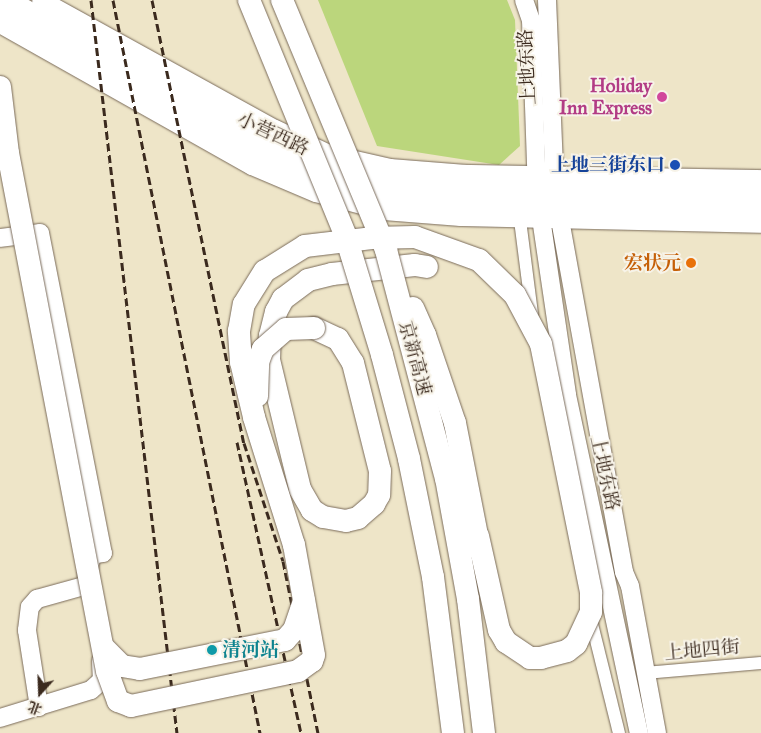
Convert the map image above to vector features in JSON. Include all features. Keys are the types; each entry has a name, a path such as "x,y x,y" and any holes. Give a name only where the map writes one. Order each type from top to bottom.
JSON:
{"highway":[{"name":"京新高速","path":"249,0 346,238 382,356 409,459 433,577 453,733"},
{"name":"京新高速","path":"282,0 386,250 446,478 468,599 484,733"},
{"path":"0,87 8,153 108,671 118,701 131,706 298,671 312,661 310,634 294,545 241,362 239,331 244,304 265,271 305,246 372,238 415,237 478,260 516,295 541,344 591,592 591,612 576,644 566,652 541,658 530,658 506,642 498,630 452,414 425,335 386,250"},
{"path":"267,456 258,413 256,381 258,362 263,350 286,329 314,328 338,339 353,364 380,471 379,495 374,504 358,518 346,521 323,517 312,510 300,489 270,360 270,336 276,312 282,299 308,280 332,274 415,265 428,267"},
{"path":"478,536 494,700 501,733"},
{"path":"104,648 122,666 140,669 285,640 294,630 304,600"}],"street":[{"name":"小营西路","path":"10,0 266,141 326,166 387,182 538,198"},
{"name":"小营西路","path":"41,0 275,129 330,154 390,168 466,174 538,198"},
{"path":"524,0 541,9"},
{"name":"小营西路","path":"0,9 259,154 322,179 386,195 556,198"},
{"name":"上地东路","path":"541,9 538,198 567,395 639,733"},
{"name":"上地东路","path":"541,9 556,198 657,733"},
{"name":"小营西路","path":"0,24 252,166 298,186 384,211 520,220 538,198"},
{"path":"556,198 761,179"},
{"path":"538,198 761,194"},
{"path":"556,198 761,209"},
{"path":"556,198 761,224"},
{"path":"520,220 544,390 599,658 619,733"},
{"path":"0,238 40,233 103,553 92,556 84,586 103,668 102,680 91,690 0,718"},
{"path":"39,707 27,630 30,607 37,599 84,586"},
{"name":"上地四街","path":"645,673 761,663"}],"green space":[{"path":"318,0 507,0 515,20 520,146 499,165 377,146"}],"railway":[{"path":"91,0 177,733"},
{"path":"113,0 260,733"},
{"path":"152,0 244,443 283,561 318,733"},
{"path":"237,442 301,733"}],"place":[{"name":"Holiday Inn Express","path":"662,97"},
{"name":"上地三街东口","path":"675,165"},
{"name":"宏状元","path":"691,263"},
{"name":"清河站","path":"212,650"}]}
